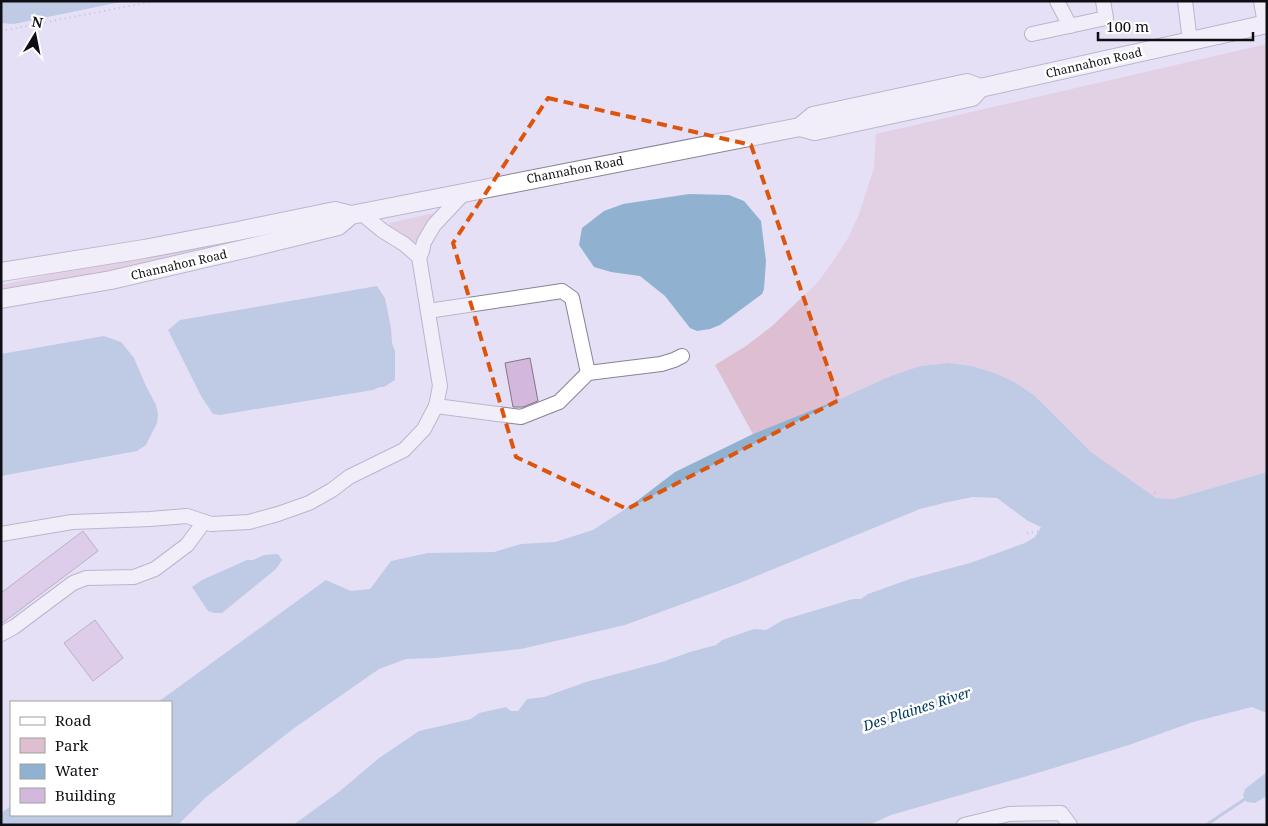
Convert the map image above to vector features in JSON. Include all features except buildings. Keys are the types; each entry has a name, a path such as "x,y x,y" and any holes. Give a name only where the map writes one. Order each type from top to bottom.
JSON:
{"main road":[{"name":"Channahon Road","path":"1,272 153,247 335,211 356,214 800,127 815,130 972,97 980,88 1266,24"},
{"name":"Channahon Road","path":"1,299 111,280 257,246 338,226 356,214"}],"lane":[{"path":"1057,1 1070,26"},
{"path":"1032,34 1106,18 1103,1"},
{"path":"1185,1 1190,41"},
{"path":"1261,1 1266,24"},
{"path":"1,534 72,522 188,516 211,524 248,522 309,503 332,490 349,477 404,450 424,428 436,406 440,386 419,257 424,242 434,225 464,192"},
{"path":"356,214 404,244 419,257"},
{"path":"428,312 562,291 572,298 588,373"},
{"path":"436,406 521,417 559,402 588,373 661,364 682,356"},
{"path":"1,634 14,627 74,583 86,578 134,577 155,569 187,545 204,522"},
{"path":"964,825 1009,814 1060,814 1070,825"}],"path":[{"path":"1,31 156,1"},
{"path":"1148,501 1157,490"},
{"path":"1026,533 1058,529"}],"highlighted area":[{"path":"548,98 751,145 839,400 627,509 516,457 453,243"}],"green space":[{"path":"1267,44 1267,472 1174,499 1155,498 1091,452 1035,396 995,373 972,366 948,363 920,366 888,377 753,434 715,365 746,346 772,326 818,282 834,260 848,238 859,214 874,168 876,134"},
{"path":"438,212 417,242 412,243 390,229 389,223"},
{"path":"235,239 237,244 177,259 1,292 1,285 108,262"}],"water":[{"path":"1,1 125,1 14,24 1,23"},
{"path":"689,194 729,195 744,201 761,221 766,261 762,294 720,325 697,331 690,328 665,296 640,276 611,272 594,267 579,245 582,228 604,211 623,204"},
{"path":"377,286 385,298 391,328 392,343 395,351 395,380 384,387 373,390 220,415 213,414 201,396 168,330 180,320"},
{"path":"104,336 121,342 134,358 156,405 157,423 146,445 137,451 1,476 1,354"},
{"name":"Des Plaines River","path":"948,363 972,366 995,373 1016,383 1035,396 1091,452 1156,498 1174,499 1267,472 1267,713 1252,707 1193,722 1129,745 891,815 869,825 293,825 340,791 379,758 419,731 471,719 479,713 506,707 511,711 518,711 527,699 544,697 586,682 662,662 716,645 722,640 754,629 766,630 783,620 853,599 861,599 868,594 910,579 970,563 1025,543 1035,537 1041,527 1028,521 997,498 973,497 920,509 737,584 625,625 521,649 435,658 406,659 379,669 293,729 205,798 178,825 1,825 1,813 10,807 10,816 172,816 172,701 159,701 326,580 351,591 370,589 391,561 428,553 494,552 521,544 555,542 593,530 633,504 675,472 753,434 888,377 920,366"},
{"path":"278,554 282,560 276,569 222,613 208,611 192,587 202,580 247,560 253,560 264,555"},
{"path":"1267,772 1267,796 1255,803 1247,802 1243,796 1245,789"}],"waterway":[{"path":"1206,825 1245,799"}]}
